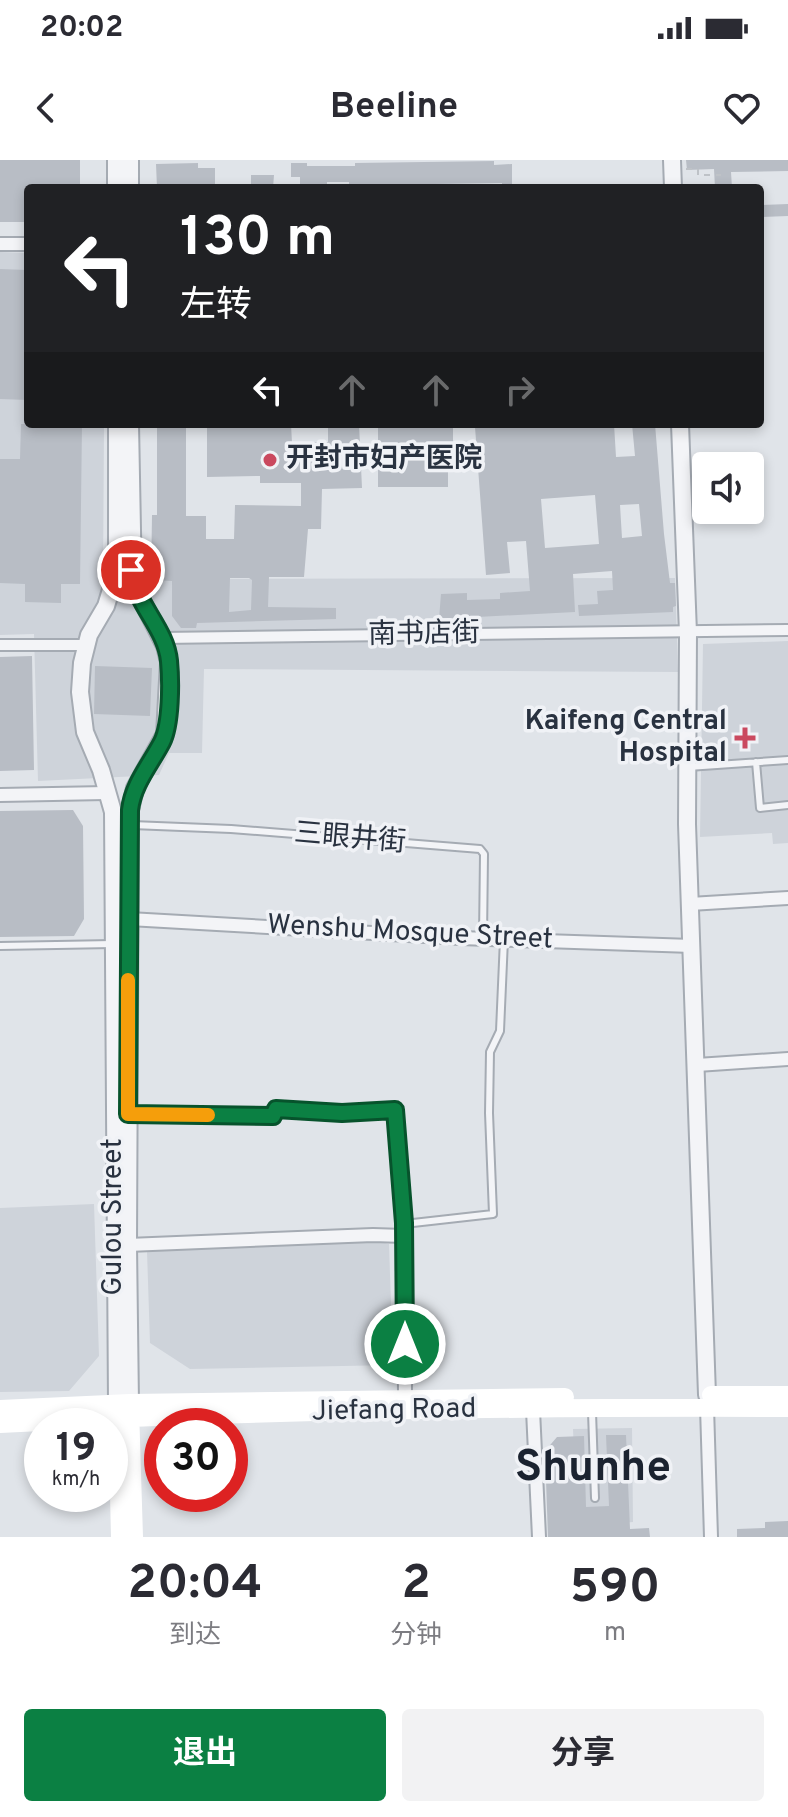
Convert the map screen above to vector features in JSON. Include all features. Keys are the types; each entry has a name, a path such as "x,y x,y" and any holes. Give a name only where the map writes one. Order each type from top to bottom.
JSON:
{"main road":[{"name":"Jiefang Road","path":"128,1410 592,1409 788,1395"},
{"name":"Jiefang Road","path":"128,1410 405,1397 707,1401 788,1408"},
{"name":"Jiefang Road","path":"0,1409 24,1409"},
{"name":"Jiefang Road","path":"0,1424 24,1421"},
{"path":"128,1461 134,1537"},
{"path":"120,1537 121,1512"}],"street":[{"path":"116,160 116,184"},
{"path":"130,160 130,184"},
{"path":"0,244 24,244"},
{"name":"Gulou Street","path":"117,428 117,570 112,592 86,645 82,663 81,713 113,812 113,944 124,1408"},
{"name":"Gulou Street","path":"124,1408 128,1245 129,825 135,788 162,742 167,723 169,662 161,638 133,583 130,428"},
{"path":"680,428 688,633 690,904 711,1537"},
{"name":"南书店街","path":"161,638 788,630"},
{"path":"0,645 86,645"},
{"path":"0,795 106,793"},
{"path":"690,904 788,898"},
{"name":"Wenshu Mosque Street","path":"129,919 692,946"},
{"path":"697,1065 788,1059"},
{"path":"128,1245 373,1235 404,1230 405,1397"},
{"path":"533,1410 539,1537"}],"lane":[{"path":"688,767 788,760"},
{"path":"756,762 760,808 788,805"},
{"name":"三眼井街","path":"129,825 231,829 480,849 484,854 483,938"},
{"path":"128,1114 273,1116 276,1109 342,1113 395,1110 404,1230 493,1214 490,1052 500,1031 504,939"},
{"path":"0,946 113,944"},
{"path":"592,1409 595,1498"}],"path":[{"path":"673,173 698,169 698,175 721,175"}],"shaded area":[{"path":"0,252 24,253 24,428 104,428 103,579 675,578 678,672 204,669 202,753 169,753 159,775 38,781 34,634 0,635"},
{"name":"Kaifeng Central Hospital","path":"788,641 788,843 773,844 772,833 700,837 703,644"},
{"path":"94,1204 99,1356 69,1391 0,1392 0,1208"},
{"path":"368,1239 389,1244 393,1365 190,1369 150,1343 147,1251"},
{"path":"632,1428 633,1522 609,1524 577,1520 573,1429"}],"building":[{"path":"0,160 80,160 80,184 24,184 24,222 0,222"},
{"path":"686,160 788,160 788,171 731,172 732,184 715,184 714,169 687,170"},
{"path":"494,161 494,165 512,164 512,184 300,184 300,177 291,177 291,163 355,166 355,163"},
{"path":"198,163 198,168 215,168 215,184 157,184 156,164"},
{"path":"251,175 274,175 273,184 251,184"},
{"path":"788,204 788,216 764,217 764,205"},
{"path":"0,269 24,270 24,400 0,399"},
{"path":"21,424 24,428 82,428 80,584 61,584 61,603 25,602 25,584 0,583 0,459 20,459"},
{"path":"157,428 186,428 186,516 206,516 206,539 234,539 235,505 301,506 301,483 260,483 260,476 207,477 207,428 291,428 292,443 328,442 328,428 359,428 362,488 322,489 321,529 308,529 304,577 269,577 268,607 336,608 336,619 197,623 196,628 181,628 172,616 172,581 151,580 152,515 157,515","holes":["230,578 252,580 251,610 229,612"]},
{"path":"378,428 453,428 453,454 448,454 448,487 378,487"},
{"path":"475,428 614,428 616,457 635,456 632,428 655,428 670,583 675,583 676,606 673,612 579,616 578,605 598,604 597,591 613,590 612,571 573,574 575,612 439,619 441,594 467,593 467,600 500,599 500,593 530,591 526,541 507,542 510,573 486,575","holes":["595,495 599,544 545,548 541,499","639,504 642,536 622,538 620,505"]},
{"path":"32,656 34,770 0,771 0,657"},
{"path":"95,666 152,668 150,716 94,714"},
{"path":"73,810 83,826 84,919 74,936 0,937 0,811"},
{"path":"606,1435 626,1435 630,1529 649,1528 650,1537 548,1537 545,1451 557,1437 584,1436 586,1507 609,1506"},
{"path":"788,1521 788,1537 737,1537 737,1529 765,1528 765,1522"}],"slow traffic":[{"path":"128,980 128,1114 208,1115"}],"place":[{"name":"开封市妇产医院","path":"270,460"},
{"name":"Kaifeng Central Hospital","path":"745,738"}],"district":[{"name":"Shunhe","path":"593,1469"}],"route":[{"path":"131,570 135,592 165,646 169,662 165,734 135,788 130,810 128,1114 273,1116 276,1109 334,1110 342,1113 395,1110 404,1223 405,1344"}]}
